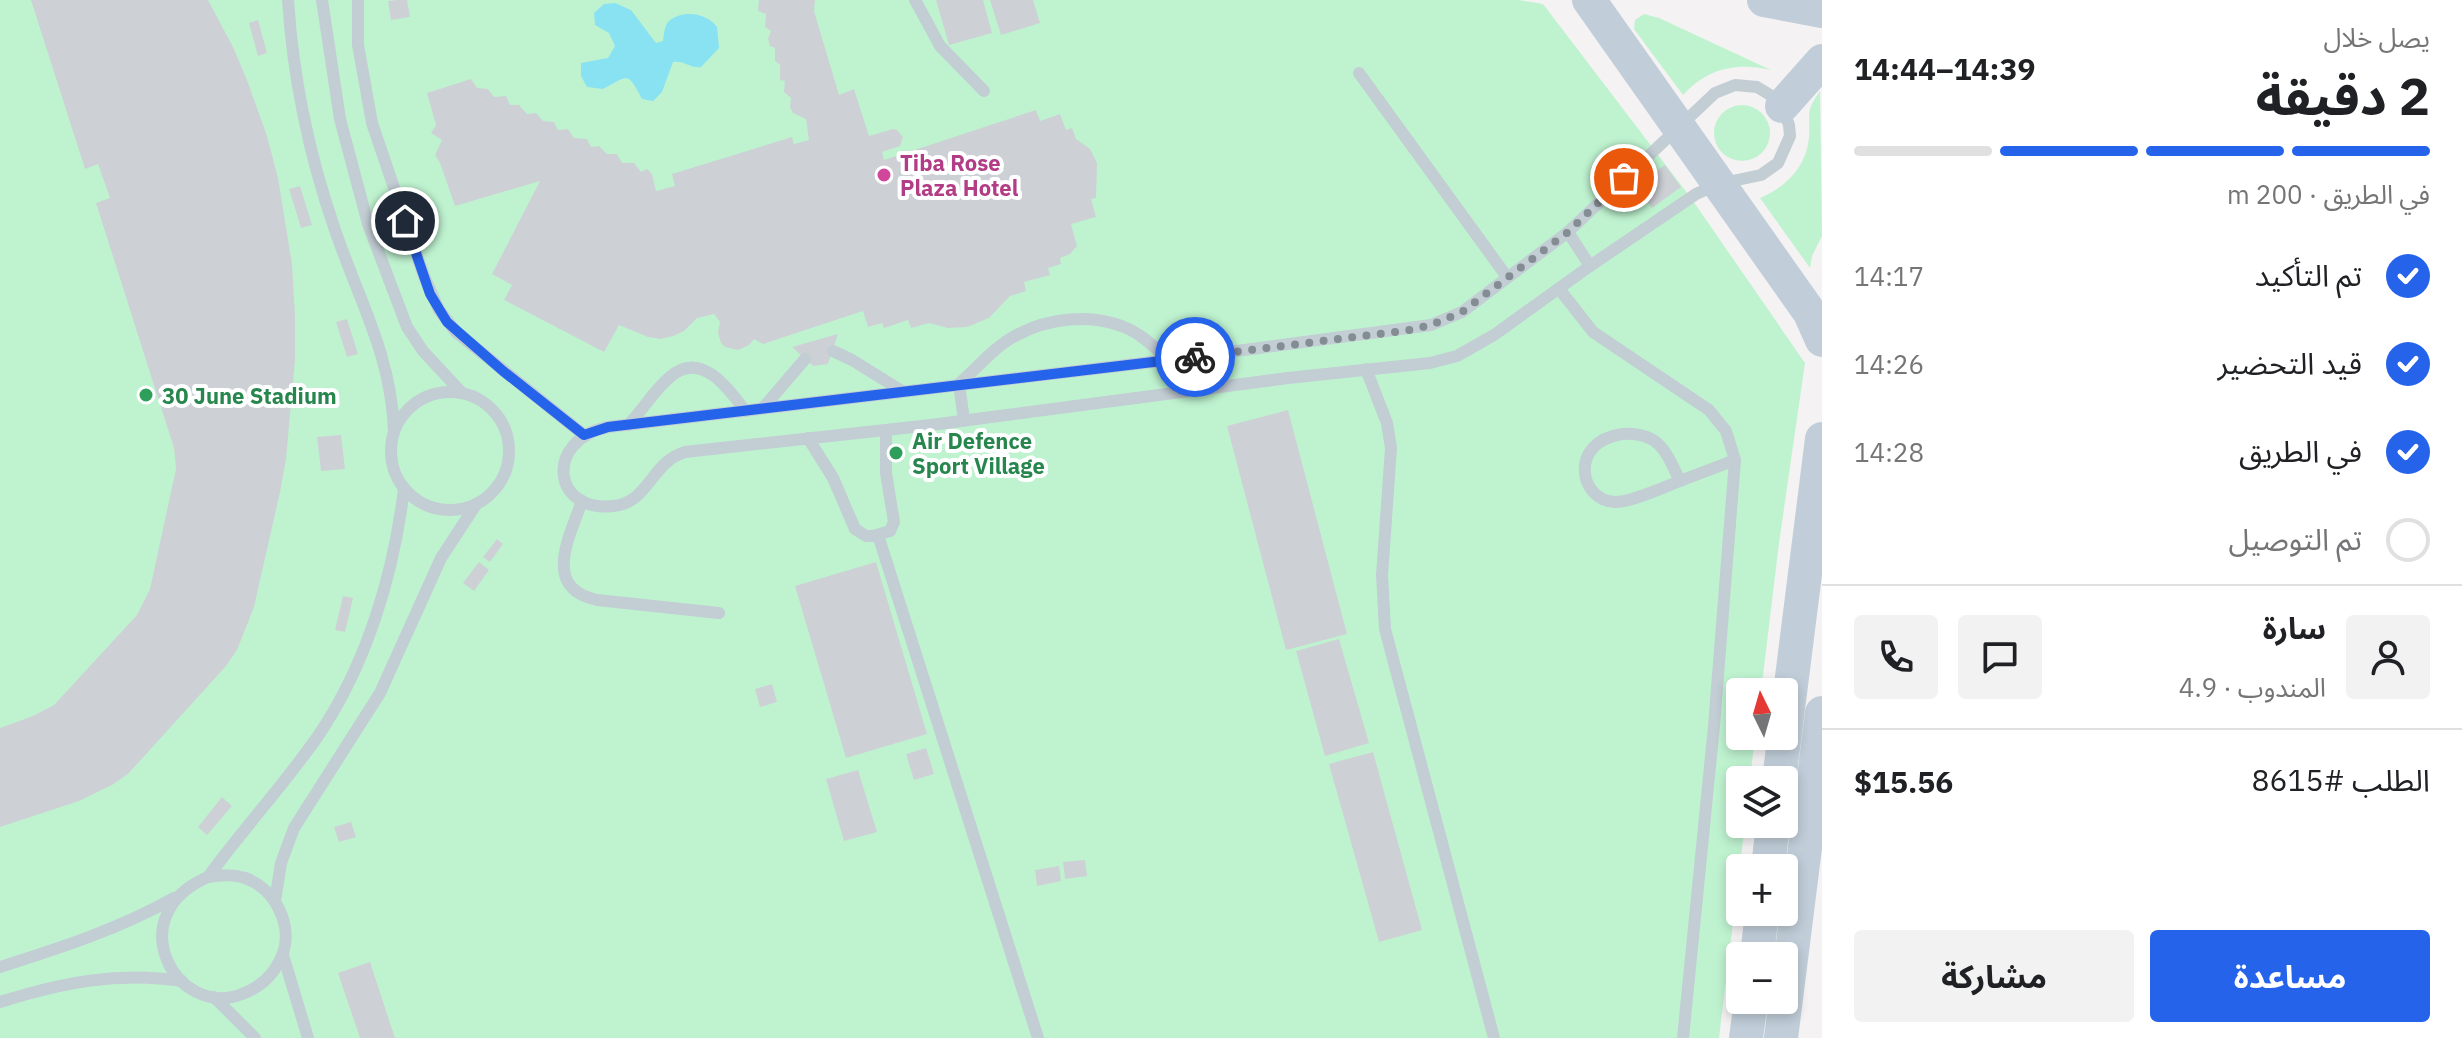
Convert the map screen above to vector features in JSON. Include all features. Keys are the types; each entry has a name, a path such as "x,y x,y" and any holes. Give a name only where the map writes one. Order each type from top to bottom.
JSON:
{"street":[{"path":"1589,0 1810,313 1822,340"},
{"path":"1764,0 1822,11"},
{"path":"1782,106 1822,61"},
{"path":"1781,766 1822,439"},
{"path":"1781,1038 1822,713"},
{"path":"1746,1038 1749,1014"}],"lane":[{"path":"288,0 295,71 313,157 335,231 384,356 393,406 391,451 394,471 404,488 416,499 445,510 477,503 491,493 502,478 508,461 509,443 493,411 479,400 462,393 445,392 421,400 402,416 394,431"},
{"path":"322,0 330,70 340,119 368,224 407,327 423,351 462,393"},
{"path":"358,0 358,45 372,123 435,302 456,332 584,435"},
{"path":"915,0 940,46 984,91"},
{"path":"1359,73 1507,277"},
{"path":"1735,85 1757,87 1775,98 1787,115 1790,136 1778,163 1761,175 1718,184 1696,194 1476,347 1457,356 1430,363 685,452 665,460 642,492 626,504 605,507 582,501 566,485 563,476 568,453 584,435 595,430 628,425 1431,325 1462,312 1568,232 1715,93 1735,85"},
{"path":"1568,232 1590,266"},
{"path":"1560,290 1593,332 1709,410 1726,431 1735,460 1714,726 1683,1038"},
{"path":"959,384 1016,335 1046,324 1077,319 1092,319 1124,327 1169,360"},
{"path":"833,351 902,391"},
{"path":"763,408 805,359"},
{"path":"628,425 671,375 687,368 705,370 715,376 745,411"},
{"path":"1366,369 1387,423 1391,448 1382,575 1385,629 1494,1038"},
{"path":"959,384 964,420"},
{"path":"808,438 833,478 851,525 866,536 878,535 890,531 894,522 886,473 886,430"},
{"path":"1680,481 1665,451 1646,436 1622,434 1604,439 1586,457 1585,472 1590,486 1606,500 1616,502 1680,481 1735,460"},
{"path":"208,877 319,734 342,694 360,655 388,574 399,532 404,488"},
{"path":"582,501 563,559 567,582 575,591 597,600 719,613"},
{"path":"275,901 281,863 294,828 380,693 441,558 477,503"},
{"path":"878,535 1038,1038"},
{"path":"0,967 111,929 177,896 191,884 208,877 227,875 246,878 262,887 275,901 286,936 283,955 273,974 256,989 236,997 214,997 196,992 182,981 170,967 163,949 162,930 167,912 177,896"},
{"path":"283,955 308,1038"},
{"path":"0,1002 61,984 109,977 158,977 182,981"},
{"path":"214,997 255,1038"}],"green space":[{"name":"Air Defence Sport Village","path":"0,0 1519,0 1543,4 1691,198 1805,363 1763,678 1726,678 1726,750 1753,750 1752,766 1726,766 1726,838 1743,838 1741,854 1726,854 1726,926 1733,926 1731,942 1726,942 1726,980 1719,1038 0,1038"},
{"path":"1644,14 1771,70 1746,67 1723,69 1702,79 1683,95 1634,29 1635,20"},
{"path":"1820,91 1822,236 1810,268 1760,198 1786,182 1799,167 1809,138 1810,109"},
{"path":"1742,105 1762,113 1770,133 1762,153 1742,161 1722,153 1714,133 1722,113"}],"water":[{"path":"615,3 631,10 656,43 663,41 668,22 680,15 694,14 707,18 717,27 719,48 701,67 673,62 662,92 653,101 642,99 633,83 626,78 603,89 587,87 581,76 581,63 608,58 615,46 609,33 595,25 594,13 604,4"}],"building":[{"path":"31,0 208,0 247,80 278,178 292,264 295,360 280,492 254,607 237,650 128,774 79,801 0,827 0,728 54,705 137,615 150,589 176,469 174,448 96,203 110,198 98,164 85,169"},
{"path":"407,0 410,17 391,20 388,1"},
{"name":"Tiba Rose Plaza Hotel","path":"759,0 815,0 814,11 839,95 854,89 869,136 893,129 903,137 900,146 882,152 884,160 1036,110 1040,121 1060,114 1066,130 1072,128 1076,139 1090,149 1097,163 1096,198 1091,199 1096,217 1071,224 1077,246 1070,254 1060,258 1061,264 1048,268 1050,275 1024,282 1026,291 1010,296 989,318 967,327 948,328 929,323 911,328 908,320 884,328 882,323 868,327 863,311 763,344 754,339 738,350 721,343 718,333 720,322 714,314 697,318 684,331 660,339 619,325 604,352 504,300 512,285 492,274 540,181 455,206 435,155 442,140 431,133 436,125 427,93 471,79 477,88 488,89 494,97 506,96 510,105 519,105 527,114 536,113 543,121 554,122 558,130 568,129 574,138 587,139 591,147 599,146 607,154 617,154 622,163 634,163 641,172 647,169 652,174 656,191 675,186 672,174 792,137 794,144 809,140 806,119 793,113 791,98 784,92 785,81 780,80 780,65 775,61 775,48 770,46 768,39 771,31 765,27 766,14 758,11"},
{"path":"936,0 983,0 992,33 949,45"},
{"path":"990,0 1033,0 1040,23 1001,35"},
{"path":"258,20 267,53 258,56 249,23"},
{"path":"1665,165 1681,187 1652,208 1636,186"},
{"path":"300,186 312,225 301,228 289,189"},
{"path":"347,319 358,354 347,357 336,322"},
{"path":"838,334 828,364 813,366 792,347"},
{"path":"1288,410 1347,634 1286,650 1227,426"},
{"path":"341,435 345,469 321,471 317,437"},
{"path":"497,539 503,544 490,562 483,557"},
{"path":"479,562 489,570 474,591 463,583"},
{"path":"876,562 927,734 846,758 795,586"},
{"path":"343,596 353,598 345,632 335,630"},
{"path":"1339,639 1369,743 1325,756 1296,651"},
{"path":"772,684 777,702 760,707 755,689"},
{"path":"926,748 934,774 914,780 906,754"},
{"path":"1373,752 1422,930 1379,942 1329,764"},
{"path":"858,770 877,832 844,841 826,779"},
{"path":"222,797 232,806 207,835 198,827"},
{"path":"351,822 356,837 339,842 334,827"},
{"path":"1085,860 1087,876 1065,879 1063,862"},
{"path":"1059,866 1061,881 1037,886 1035,870"},
{"path":"370,962 395,1038 360,1038 338,973"}],"way so far":[{"path":"1195,357 1410,330 1447,319 1462,312 1568,232 1624,178"}],"place":[{"name":"Tiba Rose Plaza Hotel","path":"884,175"},
{"name":"30 June Stadium","path":"146,395"},
{"name":"Air Defence Sport Village","path":"896,453"}],"route":[{"path":"405,221 430,294 447,322 584,435 608,427 1195,357"}]}
